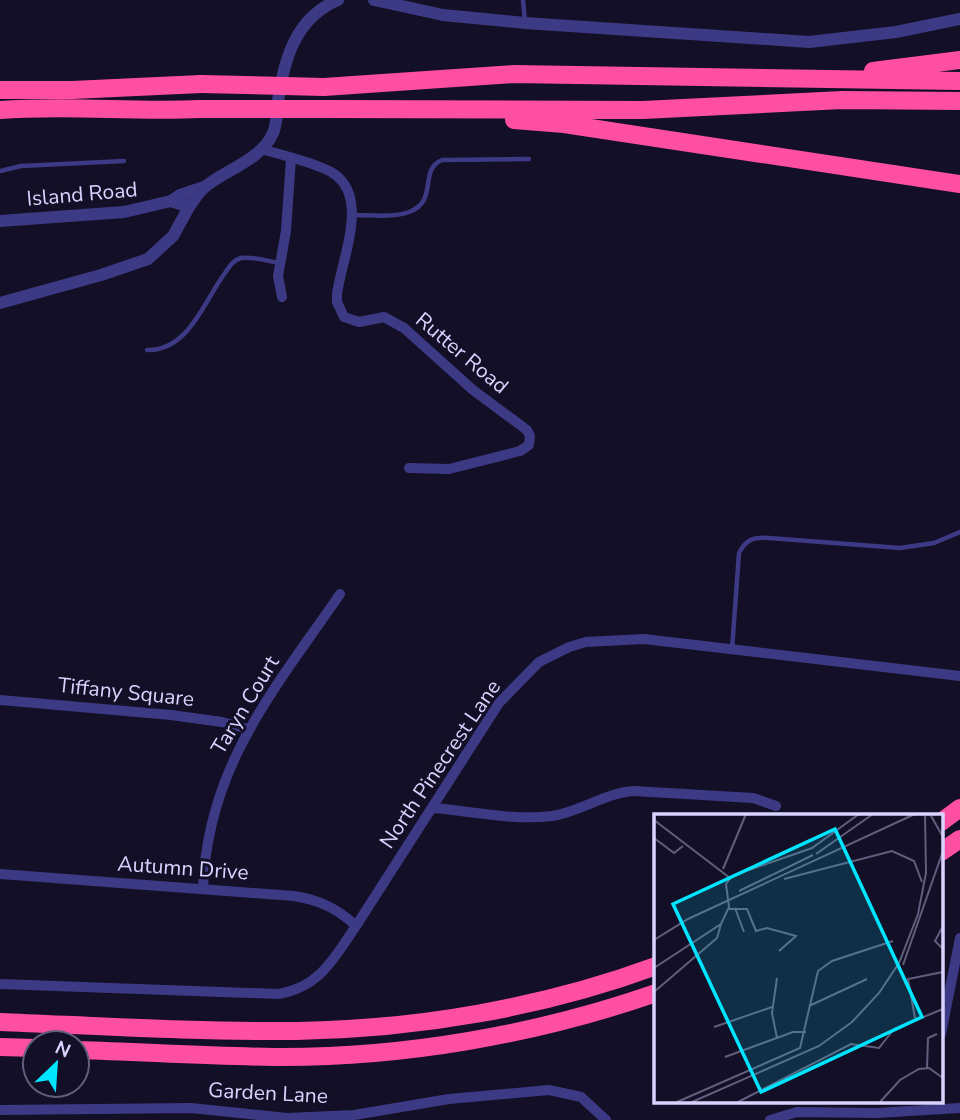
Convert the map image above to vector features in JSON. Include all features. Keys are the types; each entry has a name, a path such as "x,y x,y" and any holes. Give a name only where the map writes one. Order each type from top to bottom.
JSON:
{"highway":[{"path":"810,79 960,60"},
{"path":"0,90 72,90 201,84 324,87 514,74 960,81"},
{"path":"0,110 40,107 142,111 643,110 842,100 960,101"},
{"path":"406,110 564,124 960,184"},
{"path":"942,821 960,808"},
{"path":"942,851 960,839"},
{"path":"0,1022 214,1030 339,1029 435,1019 502,1008 586,988 654,967"},
{"path":"91,1050 274,1057 362,1053 494,1036 598,1011 654,994"},
{"path":"0,1047 21,1048"}],"street":[{"path":"0,303 148,259 173,236 204,187 261,149 274,130 283,67 294,39 304,23 336,0"},
{"path":"374,0 443,15 525,23 809,42 896,32 960,19"},
{"name":"Rutter Road","path":"261,149 326,169 342,181 352,200 352,215 337,293 337,302 344,317 359,322 384,317 404,328 473,390 527,430 530,436 529,445 520,451 449,469 409,468"},
{"path":"282,297 278,276 286,231 291,158"},
{"name":"Island Road","path":"0,221 124,212 171,201 204,187"},
{"path":"171,201 189,207"},
{"name":"Taryn Court","path":"203,889 205,850 213,812 226,775 248,729 340,594"},
{"name":"North Pinecrest Lane","path":"0,984 279,994 301,988 318,978 356,926 499,703 539,662 586,642 677,642 960,676"},
{"name":"Tiffany Square","path":"0,700 171,715 222,722 248,729"},
{"path":"433,807 518,817 541,817 564,813 616,793 634,791 740,797 776,806"},
{"name":"Autumn Drive","path":"0,874 310,898 342,913 356,926"},
{"path":"942,1029 960,938"},
{"name":"Garden Lane","path":"0,1110 191,1108 267,1116 314,1117 354,1115 449,1099 549,1090 581,1097 606,1120"},
{"path":"770,1120 797,1111 876,1113 926,1105 960,1108"}],"lane":[{"path":"523,0 525,23"},
{"path":"352,215 401,214 417,208 428,191 432,166 442,160 529,159"},
{"path":"0,171 22,166 124,161"},
{"path":"147,350 161,349 177,342 193,323 219,280 236,260 242,258 279,262"},
{"path":"732,649 739,553 748,540 755,537 900,548 934,543 960,532"}]}
